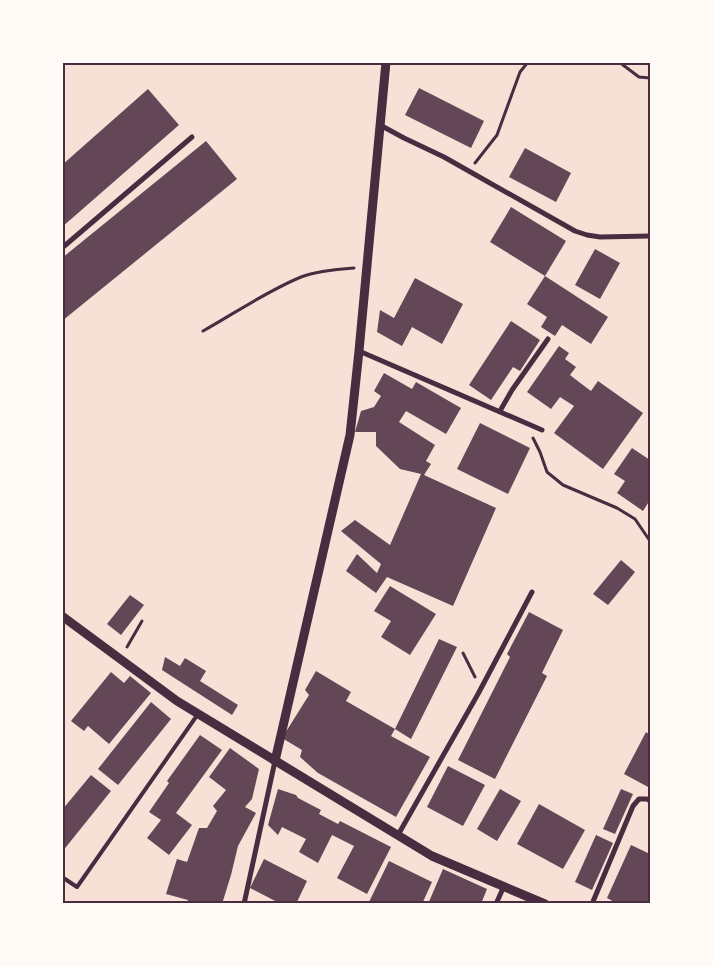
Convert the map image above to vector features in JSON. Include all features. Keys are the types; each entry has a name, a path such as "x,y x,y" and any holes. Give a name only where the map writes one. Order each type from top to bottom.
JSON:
{"street":[{"path":"244,904 350,435 386,62"},
{"path":"380,125 444,157 575,231 600,237 650,236"},
{"path":"62,248 192,138"},
{"path":"500,411 512,390 548,339"},
{"path":"359,351 542,430"},
{"path":"398,835 481,689 532,592"},
{"path":"62,616 177,701 432,856 545,904"},
{"path":"592,904 633,806 639,800 650,801"},
{"path":"496,904 504,886"}],"lane":[{"path":"62,877 77,887 198,714"}],"path":[{"path":"469,172 496,135 520,72 528,62"},
{"path":"619,62 639,77 650,78"},
{"path":"204,332 266,294 302,276 340,269 367,267"},
{"path":"524,422 540,452 547,472 563,486 617,508 634,519 650,541"},
{"path":"120,658 142,621"},
{"path":"463,652 481,689"}],"building":[{"path":"419,88 484,121 471,148 405,115"},
{"path":"148,89 179,125 62,227 62,165"},
{"path":"206,141 237,179 62,321 62,258"},
{"path":"525,148 571,173 556,202 509,177"},
{"path":"511,207 566,241 545,276 490,242"},
{"path":"595,249 620,263 600,299 575,285"},
{"path":"545,276 608,317 591,344 562,325 555,336 541,327 547,317 527,304"},
{"path":"415,278 463,304 442,344 412,327 402,346 377,332 380,310 394,318"},
{"path":"511,321 540,340 520,371 513,367 491,400 469,385"},
{"path":"559,346 569,353 565,359 576,367 570,375 591,391 598,381 643,413 603,469 554,433 574,406 560,397 551,409 527,392"},
{"path":"384,373 412,389 416,382 461,408 446,434 406,411 399,422 435,445 426,461 431,464 424,475 496,508 453,606 387,577 376,593 346,571 357,554 377,573 381,564 341,531 355,520 390,545 421,474 400,469 376,446 376,432 355,432 361,411 374,407 381,396 374,391"},
{"path":"480,423 530,448 508,494 457,469"},
{"path":"632,448 650,460 650,500 643,511 617,493 625,481 614,474"},
{"path":"621,560 635,572 608,605 593,594"},
{"path":"390,586 436,614 410,655 381,637 391,621 374,611"},
{"path":"130,595 144,605 121,635 107,624"},
{"path":"529,612 563,630 542,673 547,676 495,779 458,760 510,657 507,654"},
{"path":"439,639 457,647 411,739 395,729"},
{"path":"165,657 180,666 185,658 206,671 200,681 238,705 232,715 162,670"},
{"path":"316,671 351,692 346,701 395,729 391,736 430,757 396,817 318,773 300,757 302,750 282,738 309,695 305,690"},
{"path":"111,672 124,683 130,676 151,693 109,744 88,726 84,731 71,721"},
{"path":"151,702 171,719 118,785 98,769"},
{"path":"646,732 650,735 650,788 624,774"},
{"path":"200,735 222,750 176,813 192,825 169,855 147,838 161,820 149,812 169,783 167,781"},
{"path":"230,748 259,769 252,799 245,807 256,813 238,846 222,904 187,904 188,900 166,894 177,859 187,862 199,828 207,828 217,811 213,806 226,790 209,777"},
{"path":"448,766 485,785 463,826 427,807"},
{"path":"91,775 111,791 62,852 62,810"},
{"path":"278,789 296,795 298,798 321,810 319,814 338,824 340,821 391,847 367,894 337,878 354,846 332,835 318,863 299,852 306,839 282,827 278,835 268,825"},
{"path":"500,789 521,801 497,841 477,829"},
{"path":"621,789 633,794 615,834 603,829"},
{"path":"539,804 585,830 563,869 517,844"},
{"path":"596,835 613,843 592,890 575,882"},
{"path":"631,845 650,854 650,904 618,904 607,898"},
{"path":"264,859 307,881 296,904 281,904 250,888"},
{"path":"389,861 432,882 422,904 368,904"},
{"path":"443,869 487,889 481,904 428,904"}]}
